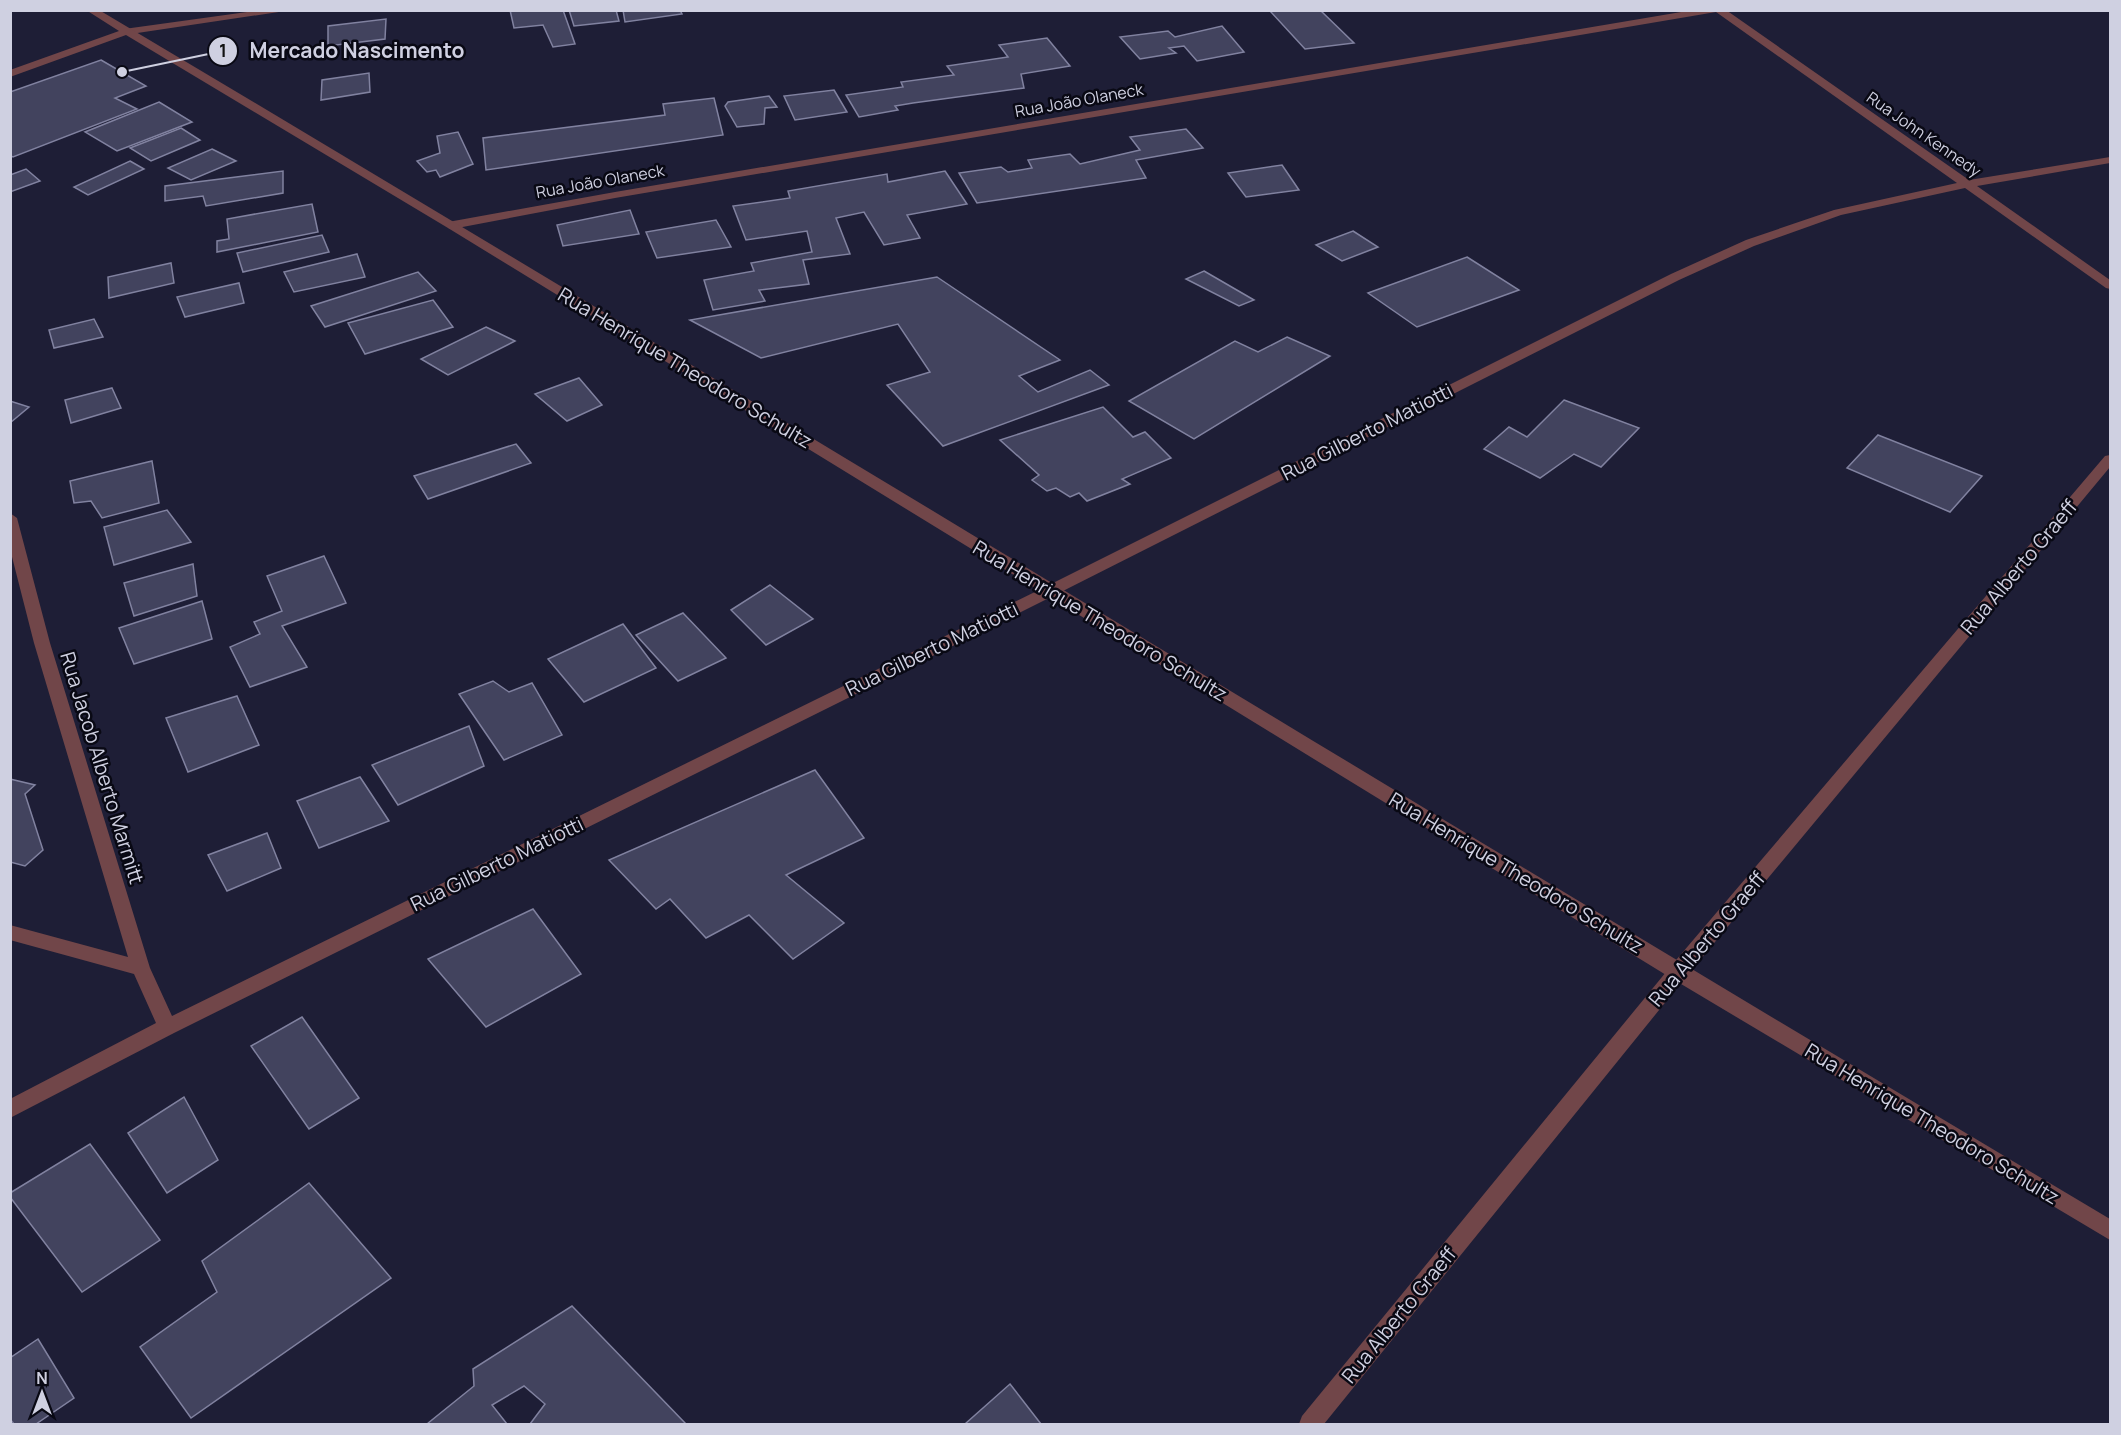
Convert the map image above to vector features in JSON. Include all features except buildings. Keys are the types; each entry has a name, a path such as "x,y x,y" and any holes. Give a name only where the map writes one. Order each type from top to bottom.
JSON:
{"street":[{"name":"Rua Henrique Theodoro Schultz","path":"91,10 124,32 452,225 1678,972 2110,1230"},
{"path":"10,74 124,32 287,10"},
{"name":"Rua João Olaneck","path":"452,225 615,195 1713,10"},
{"name":"Rua John Kennedy","path":"1719,10 2110,285"},
{"name":"Rua Gilberto Matiotti","path":"10,1109 167,1027 1050,591 1686,272 1750,243 1838,212 1967,184 2110,160"},
{"name":"Rua Alberto Graeff","path":"1310,1425 1678,972 2110,459"},
{"name":"Rua Jacob Alberto Marmitt","path":"10,518 42,643 141,968 167,1027"},
{"path":"10,932 141,968"}],"place":[{"name":"Mercado Nascimento","path":"122,72"}]}
